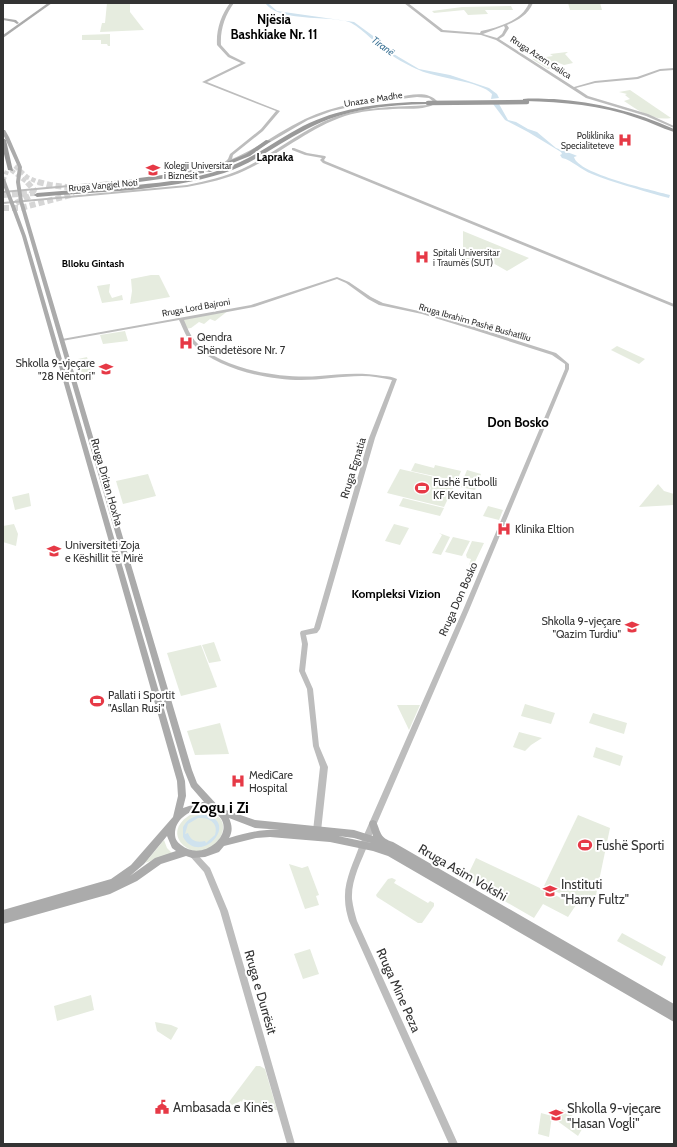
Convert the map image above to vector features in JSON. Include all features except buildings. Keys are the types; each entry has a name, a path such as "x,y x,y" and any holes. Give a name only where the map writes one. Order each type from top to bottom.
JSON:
{"highway":[{"name":"Unaza e Madhe","path":"427,101 372,107 330,117 303,129 250,160 222,172 186,183 38,194 157,182 199,174 258,152 299,127 328,114 373,104 427,101 574,102 600,106 637,116 674,131"},
{"name":"Unaza e Madhe","path":"526,101 572,104 603,109 645,121 674,134"},
{"path":"3,139 11,169 3,152"},
{"path":"208,171 248,155 268,141"},
{"path":"138,190 181,185 238,170 282,148"},
{"path":"139,180 208,171 240,159"},
{"path":"216,175 241,166 250,160"},
{"path":"157,182 202,172"},
{"path":"186,183 209,177"},
{"path":"100,190 74,191 109,187"}],"main road":[{"path":"4,30 46,3"},
{"path":"3,37 50,3"},
{"path":"227,162 233,154 262,130 278,111 204,82 244,63 228,56 218,45 218,38 225,13 232,3"},
{"name":"Rruga Azem Galica","path":"406,3 442,31 482,33 497,39 581,94 601,102 641,113 674,127"},
{"path":"482,33 505,25 528,11 531,3"},
{"path":"3,19 15,21 17,23"},
{"path":"497,39 504,34 507,28 505,25"},
{"path":"573,88 595,82 638,78 660,70 674,69"},
{"name":"Rruga Vangjel Noti","path":"3,203 138,190 212,181 235,174 252,166 323,124 346,115 376,109 429,106 436,102 431,97 423,95 342,107 308,119 268,141 240,159 203,169 139,180 82,185"},
{"name":"Rruga Dritan Hoxha","path":"3,131 8,138 20,167 18,177 21,201 58,341 181,781 182,796 175,819"},
{"path":"293,149 312,156 324,157 323,162 674,306"},
{"path":"233,154 240,159"},
{"name":"Rruga Dritan Hoxha","path":"3,179 5,192 12,202 58,341 188,770 194,785 217,809"},
{"path":"5,192 82,185"},
{"path":"62,197 36,198 32,195 34,192 41,190 82,185"},
{"name":"Rruga Lord Bajroni","path":"58,341 256,305 337,278"},
{"name":"Rruga Ibrahim Pashë Bushatlliu","path":"337,278 342,279 368,298 380,303 403,310 428,314 476,329 554,354 565,361"},
{"name":"Rruga Egnatia","path":"181,319 187,332 198,346 228,363 250,372 269,376 313,378 357,374 395,379 372,441 317,629 315,631 303,633 306,641 302,672 310,689 316,746 324,767 318,831"},
{"name":"Rruga Don Bosko","path":"366,841 567,369 567,364 565,361"},
{"path":"3,914 114,882 141,861 182,812 194,806 208,806 217,809 227,820 228,826 226,838 223,843 212,851 206,853 189,853 158,861 123,884 106,891 3,920"},
{"name":"Rruga Asim Vokshi","path":"217,809 255,824 347,834 366,841 399,857 674,1017"},
{"path":"175,819 171,828 172,840 176,845 189,853"},
{"path":"374,824 376,834 384,843"},
{"name":"Rruga Asim Vokshi","path":"223,843 245,836 270,833 384,843 403,852 674,1009"},
{"name":"Rruga Mine Peza","path":"366,841 348,885 349,908 359,935 454,1144"},
{"name":"Rruga e Durrësit","path":"189,853 206,870 224,911 291,1144"}],"shaded area":[{"path":"107,3 130,3 130,12 144,30 100,32 102,23 105,23"},
{"path":"568,3 600,3 602,10 570,10"},
{"path":"511,6 513,10 485,10 488,14 468,15 464,10 434,13 432,11 462,7"},
{"path":"110,34 110,46 107,44 101,44 101,40 82,40 82,35"},
{"path":"568,52 565,54 573,63 564,65 559,63 556,64 558,66 548,69 532,59 553,56 550,54"},
{"path":"630,90 671,118 664,119 652,117 624,101 630,99 625,95 627,94 619,92"},
{"path":"463,231 529,258 507,271 477,254 468,257 470,259 459,263 463,250"},
{"path":"159,275 170,297 130,304 132,291 131,279"},
{"path":"110,284 109,292 112,298 122,295 123,300 102,303 97,286"},
{"path":"229,310 215,321 210,319 204,324 199,322 191,328 185,329 182,320"},
{"path":"125,331 128,341 103,344 100,335"},
{"path":"617,346 645,359 639,364 611,350"},
{"path":"87,357 93,379 84,381 78,359"},
{"path":"415,463 434,468 435,465 461,471 457,481 411,471"},
{"name":"Fushë Futbolli KF Kevitan","path":"400,469 456,482 444,507 387,493"},
{"path":"467,470 481,474 475,490 460,487"},
{"path":"148,474 156,496 123,504 116,481"},
{"path":"658,484 664,491 674,494 674,505 639,507"},
{"path":"29,493 31,506 15,510 12,497"},
{"path":"403,498 444,508 440,516 399,506"},
{"path":"488,506 503,510 499,520 483,516"},
{"path":"14,524 18,534 16,546 3,542 3,526"},
{"path":"394,524 409,528 400,545 385,541"},
{"path":"439,533 450,537 441,555 432,553 442,535"},
{"path":"453,537 470,541 462,556 445,552"},
{"path":"472,541 484,543 473,566 469,565 471,559 467,558 466,555"},
{"path":"214,642 221,661 209,663 202,645"},
{"path":"201,645 217,687 181,696 167,653"},
{"path":"525,704 555,713 551,724 521,716"},
{"path":"397,705 420,705 409,730"},
{"path":"593,713 627,723 624,734 589,723"},
{"path":"220,723 229,754 195,755 187,731"},
{"path":"519,732 542,738 525,751 513,747"},
{"path":"596,747 623,756 620,766 593,757"},
{"path":"199,811 214,814 221,820 223,829 220,838 213,845 204,850 193,851 183,845 177,834 180,824 188,816"},
{"name":"Fushë Sporti","path":"578,815 610,828 595,900 591,908 544,886"},
{"path":"164,840 167,848 172,853 145,863"},
{"path":"476,858 576,905 568,917 543,904 534,918 466,879"},
{"path":"289,864 302,868 308,866 319,895 316,896 319,905 305,909"},
{"path":"392,878 396,880 394,883 428,903 430,901 434,903 434,906 422,923 418,923 377,897 376,895 388,879"},
{"path":"622,933 666,957 662,966 617,941"},
{"path":"310,949 319,974 303,979 294,954"},
{"path":"91,995 94,1010 57,1021 54,1006"},
{"path":"155,1022 178,1028 171,1040 157,1031"},
{"path":"256,1066 260,1066 265,1069 277,1110 268,1110 268,1107 243,1099 242,1102 241,1101 232,1105 229,1102"},
{"path":"562,1109 585,1124 578,1136 556,1120"},
{"path":"541,1113 552,1116 549,1137 538,1134"}],"water":[{"path":"265,3 269,4 277,11 336,19 286,15 278,12"},
{"name":"Tiranë","path":"345,21 354,22 380,41 392,53 419,69 450,75 489,88 497,94 499,98 491,99 492,94 478,86 426,73 408,65 390,54 354,24"},
{"path":"493,104 499,104 508,120 516,122 537,132 556,148 577,156 574,157 579,163 588,169 601,175 670,195 669,198 617,183 588,172 562,158 560,155 562,154 561,152 505,120"},
{"path":"201,815 215,819 219,826 218,833 214,840 207,845 199,847 190,845 183,837 183,827 190,819","holes":["198,818 209,820 216,827 215,835 206,843 205,841 195,841 188,833 185,834 188,824"]}],"tunnel":[{"path":"15,166 27,177 40,183"},
{"path":"11,170 28,183"},
{"path":"3,181 7,171"},
{"path":"38,182 74,188"},
{"path":"28,183 34,190 32,193"},
{"path":"3,195 32,193"},
{"path":"16,203 30,196 32,193"},
{"path":"3,208 21,208 74,194"}],"place":[{"name":"Poliklinika Specialiteteve","path":"625,140"},
{"name":"Kolegji Universitar i Biznesit","path":"153,170"},
{"name":"Spitali Universitar i Traumës (SUT)","path":"422,257"},
{"name":"Qendra Shëndetësore Nr. 7","path":"186,343"},
{"name":"Shkolla 9-vjeçare \"28 Nëntori\"","path":"106,369"},
{"name":"Fushë Futbolli KF Kevitan","path":"422,488"},
{"name":"Klinika Eltion","path":"504,529"},
{"name":"Universiteti Zoja e Këshillit të Mirë","path":"54,551"},
{"name":"Shkolla 9-vjeçare \"Qazim Turdiu\"","path":"632,627"},
{"name":"Pallati i Sportit \"Asllan Rusi\"","path":"97,701"},
{"name":"MediCare Hospital","path":"238,781"},
{"name":"Fushë Sporti","path":"585,845"},
{"name":"Instituti \"Harry Fultz\"","path":"550,891"},
{"name":"Ambasada e Kinës","path":"162,1107"},
{"name":"Shkolla 9-vjeçare \"Hasan Vogli\"","path":"556,1115"}],"district":[{"name":"Njësia Bashkiake Nr. 11","path":"274,26"},
{"name":"Lapraka","path":"275,157"},
{"name":"Blloku Gintash","path":"93,263"},
{"name":"Don Bosko","path":"518,422"},
{"name":"Kompleksi Vizion","path":"396,593"},
{"name":"Zogu i Zi","path":"220,807"}]}
